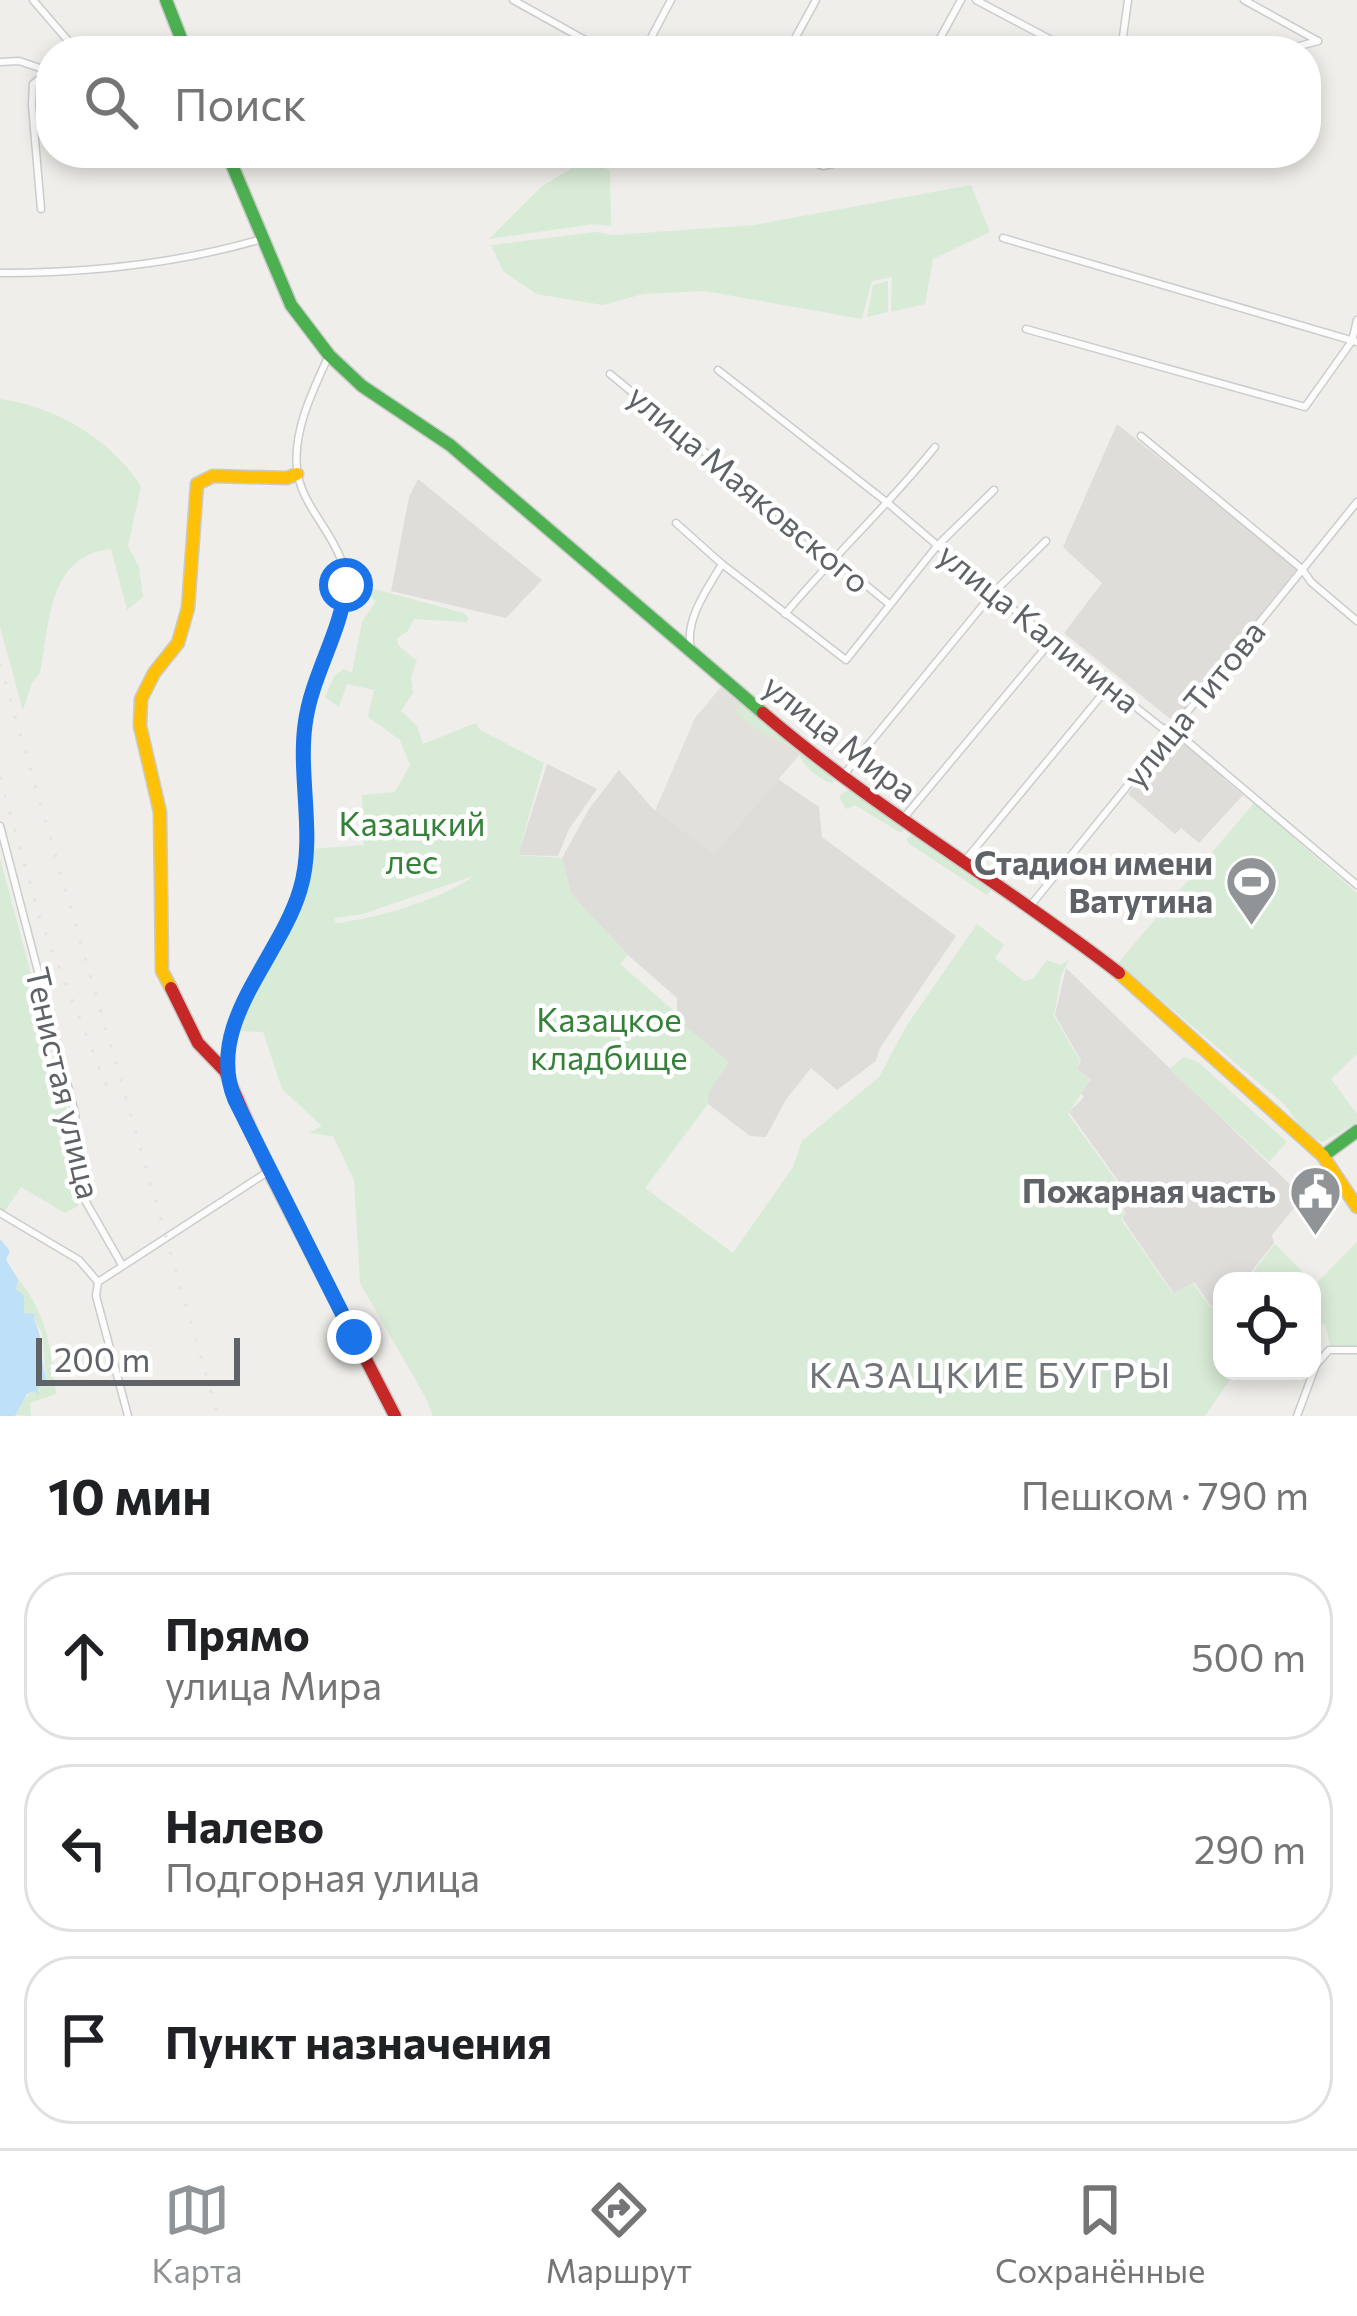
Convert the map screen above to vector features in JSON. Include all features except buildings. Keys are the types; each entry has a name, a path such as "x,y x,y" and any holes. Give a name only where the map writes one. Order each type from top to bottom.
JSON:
{"main road":[{"path":"166,0 180,36"},
{"name":"улица Мира","path":"233,168 291,305 328,355 362,386 450,446 842,777 1031,905 1150,997 1323,1156 1357,1207"},
{"path":"297,474 287,478 214,476 196,484 188,608 178,644 154,673 141,699 140,726 160,812 162,970 198,1043 225,1071 269,1171 395,1416"},
{"path":"1323,1156 1357,1131"}],"street":[{"path":"33,0 64,36"},
{"path":"513,0 580,36"},
{"path":"652,36 671,0"},
{"path":"796,36 816,0"},
{"path":"941,36 961,0"},
{"path":"976,0 1044,36"},
{"path":"1122,36 1128,0"},
{"path":"1244,0 1309,36"},
{"path":"0,62 36,66"},
{"path":"36,82 32,105 36,151"},
{"path":"37,168 41,209"},
{"path":"1003,238 1354,341"},
{"path":"0,274 122,267 208,254 262,239"},
{"path":"1026,329 1305,407 1354,341 1357,320"},
{"path":"225,1071 227,1046 239,1012 302,887 305,726 344,607 343,565 297,474 303,420 328,355"},
{"name":"улица Калинина","path":"718,370 890,504 1162,728 1174,730 1357,885"},
{"name":"улица Маяковского","path":"610,374 889,604"},
{"path":"1141,436 1302,569 1311,583 1357,622"},
{"path":"785,614 832,557 890,504 935,447"},
{"path":"676,523 846,660 938,546 994,490"},
{"name":"улица Титова","path":"1031,905 1357,502"},
{"path":"842,777 993,593 1046,541"},
{"path":"693,655 688,637 700,602 722,564"},
{"path":"902,820 1052,640"},
{"path":"963,862 1110,685"},
{"name":"Тенистая улица","path":"0,826 75,1113 82,1195 122,1265"},
{"path":"128,1416 96,1296 98,1282 176,1239 269,1171"},
{"path":"0,1213 79,1260 98,1282"},
{"path":"1297,1416 1316,1365 1329,1350 1357,1350"}],"shaded area":[{"path":"1117,424 1297,569 1174,722 1064,633 1102,583 1063,547"},
{"path":"418,479 542,580 506,618 391,591 409,497"},
{"path":"721,687 801,753 715,854 655,811 695,718"},
{"path":"1178,733 1226,773 1223,778 1243,795 1199,843 1181,828 1175,834 1128,794"},
{"path":"547,764 597,789 569,829 558,856 518,855"},
{"path":"619,770 655,811 775,777 819,807 822,837 956,936 880,1048 876,1061 837,1090 811,1068 785,1101 766,1137 750,1136 708,1104 707,1091 677,1023 677,998 628,955 571,894 562,858 589,809"},
{"path":"1066,968 1303,1197 1272,1235 1274,1243 1251,1272 1213,1272 1213,1307 1194,1282 1174,1294 1122,1218 1132,1200 1069,1112 1084,1097 1080,1093 1091,1080 1077,1069 1081,1061 1055,1015"}],"green space":[{"path":"572,168 610,170 611,226 594,224 489,239 541,187"},
{"path":"971,185 990,232 933,259 925,304 891,312 892,277 872,281 862,319 705,291 643,294 603,305 536,294 503,271 491,245 595,232 614,235 754,225"},
{"path":"888,281 888,312 867,317 873,285"},
{"path":"0,399 42,409 80,428 114,454 141,486 128,546 139,567 143,597 127,610 111,549 74,564 55,595 40,673 23,710 0,627"},
{"path":"364,586 469,618 466,622 414,619 397,638 398,645 417,661 411,677 413,693 401,711 417,726 423,744 476,723 480,730 544,763 518,855 562,858 571,894 628,955 620,964 729,1062 709,1092 708,1104 645,1188 733,1253 793,1167 802,1141 879,1077 907,1025 977,924 1004,945 995,958 1024,981 1034,978 1047,960 1060,965 1069,960 1054,1016 1080,1061 1077,1069 1090,1080 1068,1114 1130,1200 1121,1208 1125,1214 1121,1219 1173,1294 1193,1283 1213,1308 1213,1380 1230,1380 1205,1416 433,1416 360,1283 354,1180 333,1136 309,1133 322,1126 282,1089 263,1032 236,1031 304,888 309,849 364,845 362,795 395,792 410,765 400,740 368,717 374,690 347,684 339,707 325,697 335,675 344,669 352,673 362,622 376,601 357,588","holes":["473,876 407,907 334,923 335,918 363,914"]},
{"path":"739,705 832,774 834,783 814,773 799,753 743,718 736,711"},
{"path":"850,789 905,828 901,833 855,805 846,809 839,796"},
{"name":"Стадион имени Ватутина","path":"1254,803 1284,824 1357,893 1357,1054 1331,1079 1357,1114 1357,1122 1323,1142 1307,1136 1285,1105 1118,963"},
{"path":"912,834 991,890 987,895 908,843"},
{"path":"0,858 67,1109 78,1206 65,1213 21,1187 4,1212 0,1210"},
{"path":"1184,1057 1198,1062 1287,1142 1269,1162 1169,1069"},
{"path":"1357,1242 1357,1348 1332,1351 1325,1324 1321,1324 1321,1279"},
{"path":"1275,1244 1303,1272 1253,1272"},
{"path":"18,1279 42,1319 56,1394 30,1403 31,1416 14,1415 46,1377 42,1332 25,1314 15,1286"}],"water":[{"path":"0,1239 10,1251 6,1260 18,1279 16,1289 24,1296 24,1313 36,1314 46,1377 37,1389 39,1395 27,1394 15,1416 0,1416"}],"railway":[{"path":"0,664 218,1416"},
{"path":"0,777 41,922 107,1087"}],"traffic: fast":[{"path":"166,0 180,36"},
{"path":"233,168 291,305 329,355 362,386 450,445 763,713"},
{"path":"1323,1156 1357,1131"}],"traffic: slow":[{"path":"171,988 162,971 160,812 140,726 141,699 178,643 188,608 197,484 213,476 287,478 297,474"},
{"path":"1119,973 1323,1156 1357,1207"}],"traffic: jam":[{"path":"763,713 850,781 1119,973"},
{"path":"171,988 198,1043 225,1071 269,1171 395,1416"}],"place":[{"name":"Стадион имени Ватутина","path":"1252,928"},
{"name":"Пожарная часть","path":"1315,1237"}],"district":[{"name":"КАЗАЦКИЕ БУГРЫ","path":"991,1375"}],"route":[{"path":"346,585 344,607 305,726 302,887 239,1012 227,1046 225,1071 269,1171 354,1337"}],"park label":[{"name":"Казацкий лес","path":"412,843"},
{"name":"Казацкое кладбище","path":"609,1039"}]}
